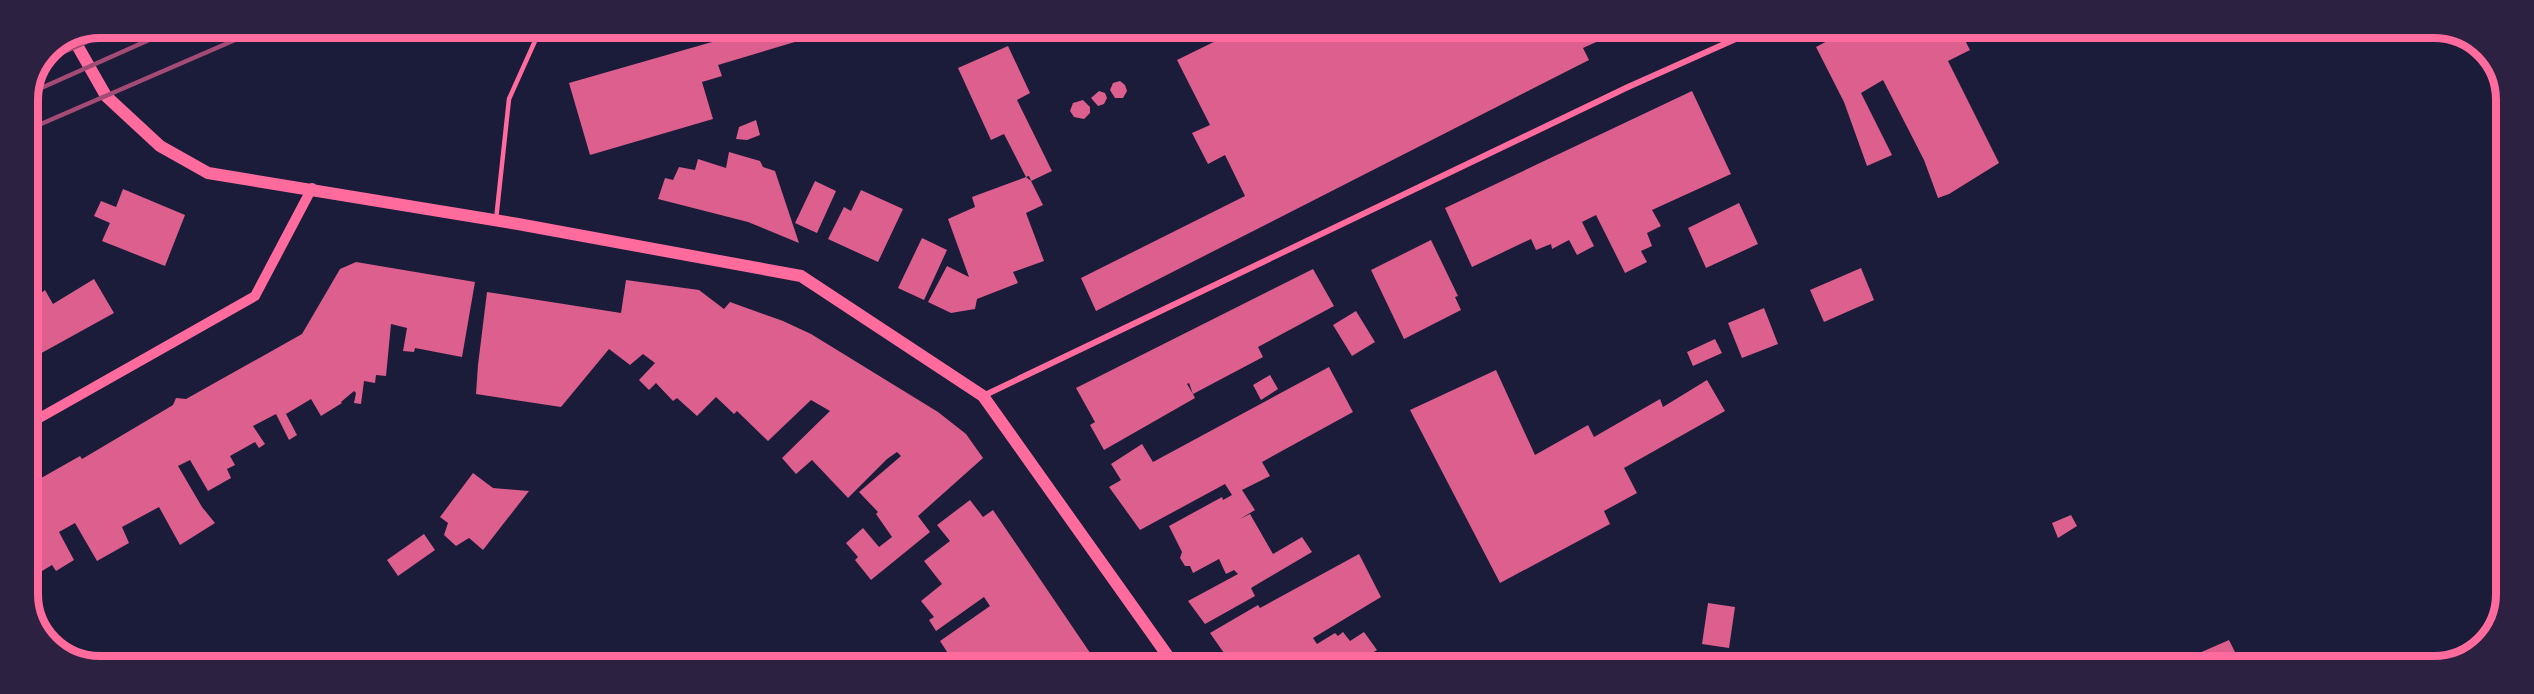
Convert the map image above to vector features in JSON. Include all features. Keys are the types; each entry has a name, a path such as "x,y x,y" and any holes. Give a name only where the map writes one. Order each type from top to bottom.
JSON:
{"main road":[{"path":"75,42 106,96 159,146 208,173 312,188 801,276 983,396 1168,656"}],"street":[{"path":"983,396 1628,87 1738,38"},
{"path":"38,419 255,296 312,188"}],"lane":[{"path":"496,220 509,99 538,38"}],"building":[{"path":"711,38 808,38 718,65 722,76 702,82 713,119 590,155 569,83 712,42"},
{"path":"1222,38 1605,38 1583,48 1589,60 1096,311 1081,278 1245,196 1225,155 1208,164 1192,133 1210,125 1177,60"},
{"path":"1833,38 1964,38 1970,50 1948,61 1999,163 1949,194 1938,198 1924,160 1883,80 1861,93 1892,155 1867,166 1844,102 1816,47"},
{"path":"1008,46 1030,93 1017,100 1052,171 1031,181 1029,176 1026,177 1004,134 991,140 958,68"},
{"path":"1120,81 1125,85 1127,91 1123,98 1115,98 1110,90 1113,83"},
{"path":"1099,91 1105,93 1107,98 1104,104 1098,106 1091,98"},
{"path":"1692,91 1731,174 1652,210 1661,226 1647,233 1652,246 1641,251 1647,262 1625,273 1596,215 1582,222 1594,246 1577,255 1569,240 1552,249 1551,244 1536,250 1531,239 1472,267 1445,208"},
{"path":"1083,100 1090,107 1090,113 1084,119 1074,117 1070,111 1073,103"},
{"path":"756,120 760,135 747,140 736,139 739,127"},
{"path":"729,152 760,161 763,167 775,171 799,243 748,222 658,199 665,178 673,180 679,167 695,170 698,159 726,168"},
{"path":"1026,177 1031,181 1043,205 1026,213 1044,261 1013,272 1018,283 977,299 975,309 951,313 928,302 947,266 969,277 948,219 975,207 972,197"},
{"path":"815,181 836,191 817,233 795,223"},
{"path":"123,189 185,215 165,266 102,241 110,223 94,216 101,201 116,207"},
{"path":"861,190 903,209 878,262 828,239 844,207 851,211"},
{"path":"1739,203 1758,244 1706,268 1688,228"},
{"path":"922,238 947,250 924,300 898,288"},
{"path":"1431,240 1458,296 1455,297 1461,310 1404,339 1371,270"},
{"path":"356,262 475,282 462,357 415,348 414,352 403,351 407,328 391,324 386,376 376,375 375,383 364,381 361,404 354,403 356,393 354,391 342,403 321,416 311,399 286,414 297,435 289,440 276,414 253,426 265,444 259,448 255,442 230,456 235,465 227,469 231,478 208,491 190,460 178,466 202,507 215,523 180,545 159,507 122,527 129,543 97,561 75,523 59,532 74,560 56,571 52,565 38,573 38,480 80,456 82,459 173,405 176,398 186,399 302,334 340,269"},
{"path":"1861,268 1874,300 1824,322 1810,290"},
{"path":"1313,269 1334,306 1258,347 1263,357 1193,394 1195,398 1104,450 1090,425 1095,422 1076,388"},
{"path":"94,279 114,313 38,355 38,295 45,290 53,304"},
{"path":"626,280 699,290 724,309 730,302 783,321 811,334 938,412 966,434 983,458 918,516 930,532 871,580 855,560 858,557 846,543 863,528 879,547 892,537 876,514 878,512 859,492 901,456 897,452 887,459 848,498 812,460 796,474 782,458 830,411 811,400 768,441 737,411 734,414 716,397 697,416 677,398 673,401 656,383 649,390 639,380 655,363 643,354 630,365 609,349 561,407 476,394 487,292 621,313"},
{"path":"1764,308 1778,344 1742,358 1728,323"},
{"path":"1356,311 1375,342 1352,356 1333,325"},
{"path":"1715,339 1722,353 1693,366 1687,352"},
{"path":"1329,367 1353,412 1262,462 1270,476 1242,490 1255,510 1240,519 1250,514 1273,554 1302,537 1312,552 1251,588 1255,596 1205,624 1188,601 1238,574 1234,570 1226,574 1219,559 1193,573 1190,566 1185,566 1180,558 1182,552 1169,526 1222,497 1223,500 1232,495 1225,484 1140,530 1109,487 1121,480 1111,464 1142,444 1153,462"},
{"path":"1496,370 1535,455 1588,425 1594,437 1660,399 1663,407 1707,380 1725,411 1624,468 1637,493 1604,511 1610,524 1500,583 1410,410"},
{"path":"1270,375 1278,389 1261,400 1253,385"},
{"path":"473,473 493,488 529,491 483,550 469,538 456,546 444,535 448,523 440,517"},
{"path":"970,500 983,517 993,510 1092,656 969,656 966,652 960,656 950,656 940,641 990,606 984,597 936,631 929,620 934,617 921,601 942,584 924,561 950,541 937,525"},
{"path":"2071,515 2077,526 2058,538 2052,523"},
{"path":"424,534 435,550 398,576 387,560"},
{"path":"1359,554 1381,597 1313,638 1317,644 1335,633 1338,636 1343,632 1350,641 1364,632 1377,650 1370,656 1226,656 1210,633 1258,605 1260,608"},
{"path":"1708,603 1735,607 1729,648 1702,644"},
{"path":"2229,640 2235,652 2226,656 2192,656"}],"railway":[{"path":"57,55 95,38"},
{"path":"39,89 153,38"},
{"path":"38,125 240,38"}]}
